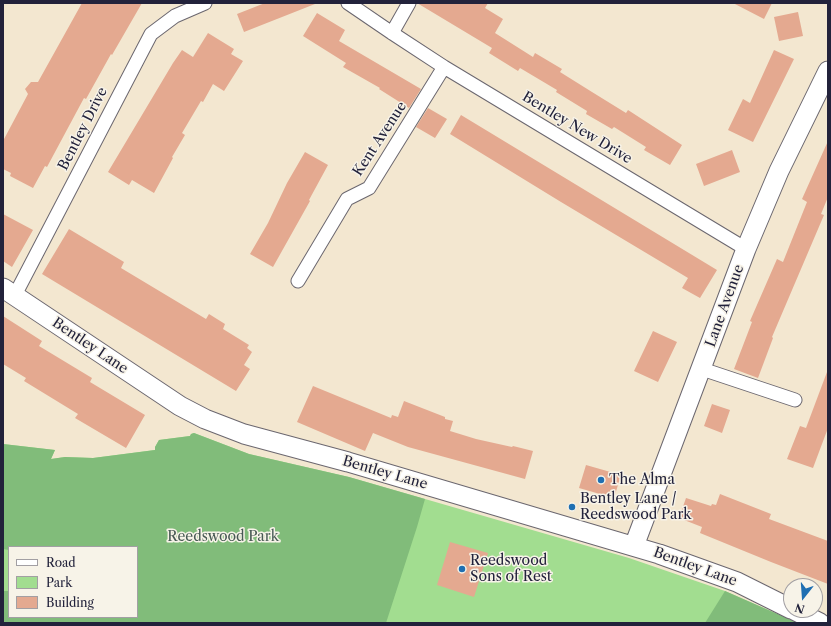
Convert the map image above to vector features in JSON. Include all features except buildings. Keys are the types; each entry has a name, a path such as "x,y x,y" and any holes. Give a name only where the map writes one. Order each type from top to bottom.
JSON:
{"street":[{"name":"Bentley Drive","path":"9,292 150,34 175,16 205,3"},
{"name":"Bentley New Drive","path":"348,3 444,67 746,249"},
{"path":"392,33 409,3"},
{"name":"Kent Avenue","path":"298,281 348,199 369,188 444,67"},
{"name":"Lane Avenue","path":"634,546 746,249 779,171 828,71"},
{"name":"Bentley Lane","path":"9,292 180,406 205,419 244,434 348,462 634,546 690,564 736,582 783,604"},
{"path":"702,369 795,400"},
{"path":"810,618 820,623"}],"green space":[{"name":"Reedswood Park","path":"194,433 249,454 349,477 629,558 725,591 783,616 783,618 798,623 3,623 3,444 55,450 51,459 65,457 93,458 155,450 159,440 190,436"},
{"name":"Reedswood Park","path":"194,433 249,454 349,477 425,499 386,623 3,623 3,591 8,591 8,618 138,618 138,546 8,546 8,550 3,549 3,444 55,450 51,459 65,457 93,458 155,450 159,440 190,436"},
{"path":"725,591 783,616 783,618 798,623 705,623"}],"place":[{"name":"The Alma","path":"601,480"},
{"name":"Bentley Lane / Reedswood Park","path":"572,507"},
{"name":"Reedswood Sons of Rest","path":"462,569"}]}
